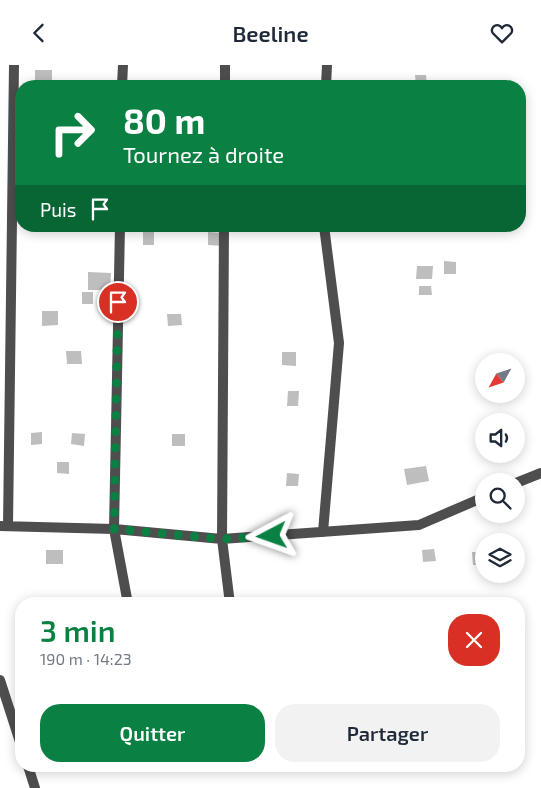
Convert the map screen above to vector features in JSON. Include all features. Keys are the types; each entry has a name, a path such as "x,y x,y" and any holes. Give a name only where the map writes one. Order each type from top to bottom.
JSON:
{"street":[{"path":"14,65 15,118"},
{"path":"122,65 122,80"},
{"path":"225,65 225,80"},
{"path":"326,80 327,65"},
{"path":"17,232 4,526 114,529 222,539 419,525 475,501"},
{"path":"120,232 114,529 127,597"},
{"path":"224,232 222,539 229,597"},
{"path":"323,532 339,343 325,232"},
{"path":"525,479 541,473"},
{"path":"0,680 15,726"},
{"path":"30,772 35,788"}],"building":[{"path":"35,70 52,70 52,80 35,80"},
{"path":"415,75 426,75 426,80 415,80"},
{"path":"143,232 154,232 154,245 143,245"},
{"path":"208,232 223,233 223,246 208,245"},
{"path":"444,261 456,262 456,274 444,274"},
{"path":"417,266 433,266 432,279 416,279"},
{"path":"88,272 111,273 110,290 88,290"},
{"path":"419,286 431,286 432,295 419,295"},
{"path":"82,292 93,292 93,304 82,304"},
{"path":"42,311 58,311 58,325 42,326"},
{"path":"167,314 181,314 182,325 168,326"},
{"path":"66,351 81,351 82,364 67,364"},
{"path":"282,352 296,352 296,366 282,365"},
{"path":"288,391 299,391 298,406 287,406"},
{"path":"42,432 42,444 31,445 31,433"},
{"path":"72,433 85,434 84,446 71,444"},
{"path":"172,434 185,434 185,446 172,446"},
{"path":"57,462 69,462 69,474 57,473"},
{"path":"426,466 429,481 407,485 404,469"},
{"path":"287,473 299,474 298,486 286,486"},
{"path":"434,549 436,561 423,562 422,550"},
{"path":"46,550 63,550 63,564 46,564"},
{"path":"472,552 475,552 475,565 473,565"}],"route":[{"path":"118,302 114,529 222,539 272,536"}]}
